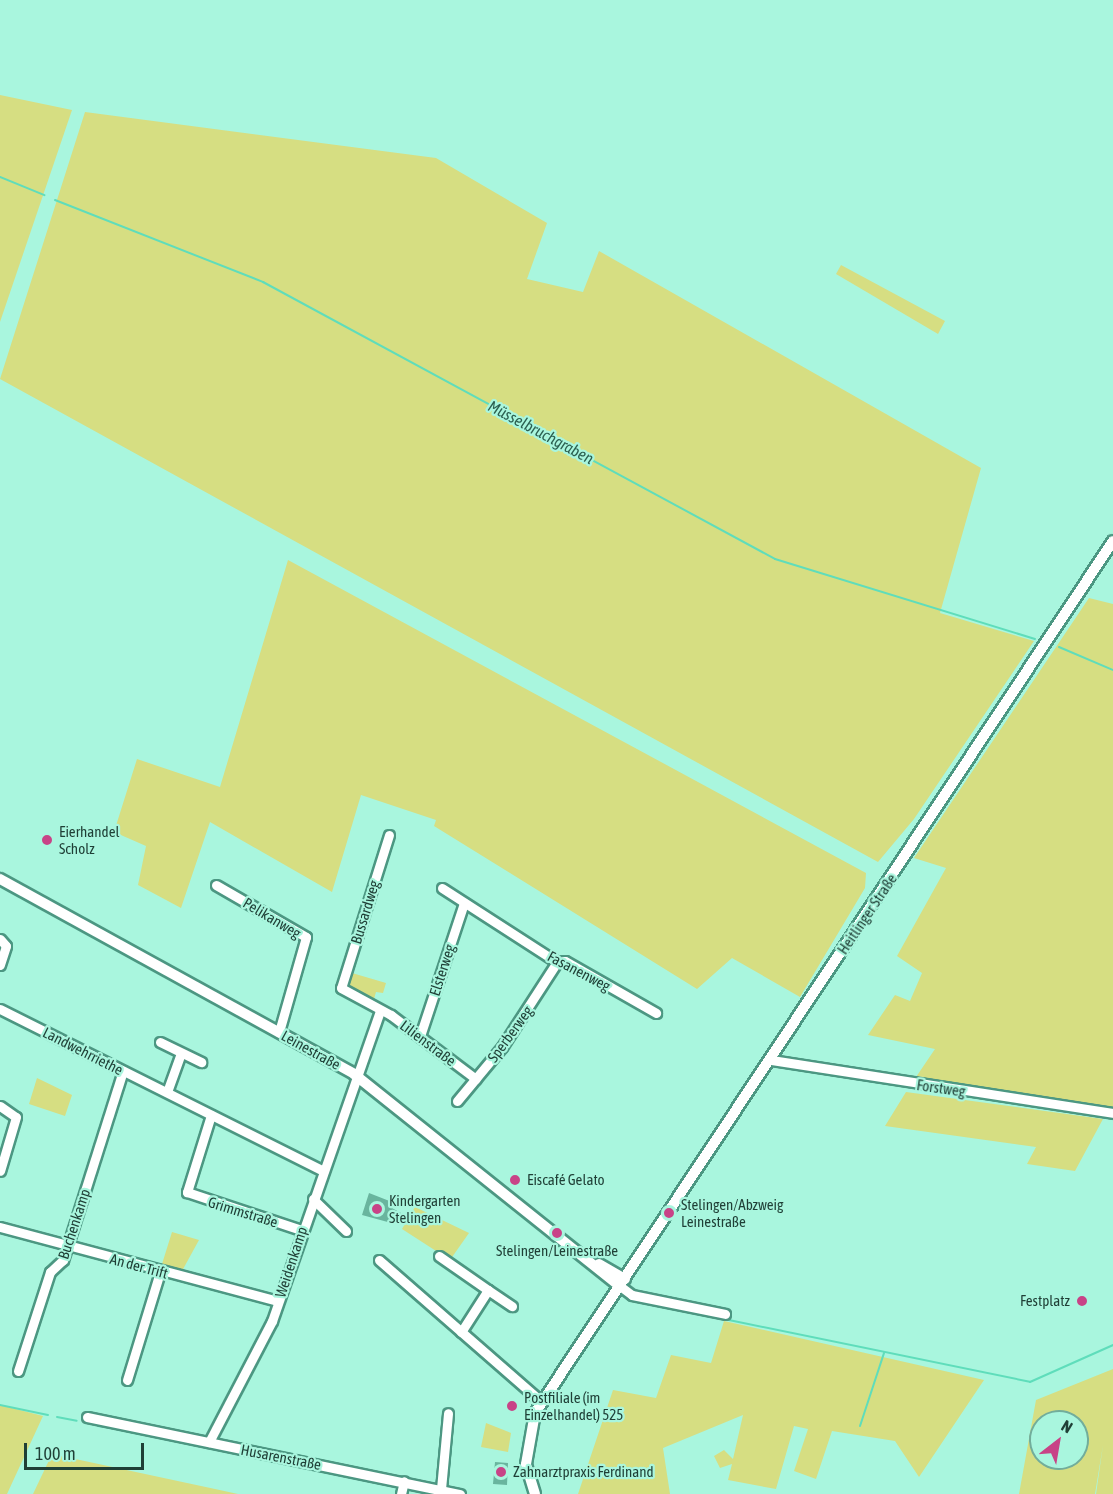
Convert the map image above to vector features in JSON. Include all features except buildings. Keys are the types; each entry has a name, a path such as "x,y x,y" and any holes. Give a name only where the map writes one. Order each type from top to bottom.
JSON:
{"street":[{"name":"Heitlinger Straße","path":"534,1493 527,1448 542,1402 771,1060 1113,541"},
{"name":"Bussardweg","path":"341,988 389,835"},
{"name":"Leinestraße","path":"0,879 354,1074 622,1283"},
{"name":"Pelikanweg","path":"216,885 306,937 279,1032"},
{"name":"Fasanenweg","path":"442,888 556,962 565,961 656,1013"},
{"name":"Elsterweg","path":"420,1036 464,903"},
{"path":"0,939 6,946 0,964"},
{"name":"Sperberweg","path":"457,1101 476,1079 556,962"},
{"name":"Lilienstraße","path":"341,988 420,1036 476,1079"},
{"name":"Landwehrriethe","path":"0,1009 323,1171"},
{"path":"354,1074 380,1010"},
{"path":"160,1042 201,1062"},
{"path":"167,1092 181,1053"},
{"name":"Forstweg","path":"771,1060 1113,1113"},
{"name":"Buchenkamp","path":"18,1371 50,1272 60,1265 67,1246 123,1071"},
{"name":"Weidenkamp","path":"209,1442 278,1301 354,1074"},
{"path":"0,1106 16,1117 0,1172"},
{"name":"Grimmstraße","path":"211,1115 187,1192 301,1230"},
{"path":"312,1199 346,1232"},
{"name":"An der Trift","path":"0,1227 160,1272 278,1301"},
{"path":"439,1256 512,1306"},
{"path":"379,1260 542,1402"},
{"path":"127,1380 160,1272"},
{"path":"622,1283 632,1295 725,1314"},
{"path":"460,1332 488,1290"},
{"path":"441,1489 448,1413"},
{"name":"Husarenstraße","path":"87,1417 460,1494"},
{"path":"401,1494 404,1481"}],"green space":[{"path":"0,95 72,110 0,322"},
{"path":"85,112 436,158 547,223 527,279 583,292 599,251 981,468 940,613 1034,641 914,819 878,862 0,379"},
{"path":"841,265 945,321 938,334 836,274"},
{"path":"288,560 866,873 865,888 800,997 732,958 697,989 434,826 436,820 361,795 332,892 210,822 181,908 138,885 146,846 114,832 137,759 220,787"},
{"path":"1089,598 1113,604 1113,1107 914,1080 935,1049 868,1035 895,995 910,1001 922,973 897,956 946,868 914,858"},
{"path":"352,973 386,983 383,993 376,992 374,999 348,986"},
{"path":"37,1078 72,1095 65,1116 29,1104"},
{"path":"906,1092 1103,1119 1075,1171 1027,1164 1036,1147 885,1126"},
{"path":"415,1207 469,1233 450,1260 402,1229"},
{"path":"172,1232 199,1240 182,1271 162,1264"},
{"path":"724,1321 984,1380 919,1477 895,1441 832,1431 816,1479 794,1471 808,1429 794,1426 776,1489 728,1480 732,1464 720,1468 714,1456 724,1450 733,1459 743,1415 663,1448 670,1494 578,1494 613,1390 656,1398 671,1355 711,1363"},
{"path":"1113,1369 1113,1494 1096,1494 1103,1445 1095,1494 1019,1494 1029,1439 1029,1470 1089,1470 1089,1410 1034,1410 1036,1400"},
{"path":"0,1405 43,1416 7,1494 0,1494"},
{"path":"486,1423 511,1433 508,1452 481,1447"},
{"path":"52,1454 215,1489 238,1494 33,1494"}],"waterway":[{"name":"Müsselbruchgraben","path":"0,177 44,195"},
{"name":"Müsselbruchgraben","path":"55,200 263,282 775,559 1035,639"},
{"name":"Müsselbruchgraben","path":"1059,647 1113,670"},
{"path":"724,1319 1030,1382 1113,1345"},
{"path":"860,1426 884,1353"},
{"path":"0,1405 48,1415"},
{"path":"57,1417 77,1421"},
{"path":"98,1426 117,1429"},
{"path":"122,1430 135,1433"},
{"path":"141,1434 172,1440"},
{"path":"178,1441 195,1445"},
{"path":"206,1447 251,1457"},
{"path":"256,1458 277,1462"}],"place":[{"name":"Eierhandel Scholz","path":"47,840"},
{"name":"Eiscafé Gelato","path":"515,1180"},
{"name":"Kindergarten Stelingen","path":"377,1209"},
{"name":"Stelingen/Abzweig Leinestraße","path":"669,1213"},
{"name":"Stelingen/Leinestraße","path":"557,1233"},
{"name":"Festplatz","path":"1082,1301"},
{"name":"Postfiliale (im Einzelhandel) 525","path":"512,1406"},
{"name":"Zahnarztpraxis Ferdinand","path":"501,1472"}]}
